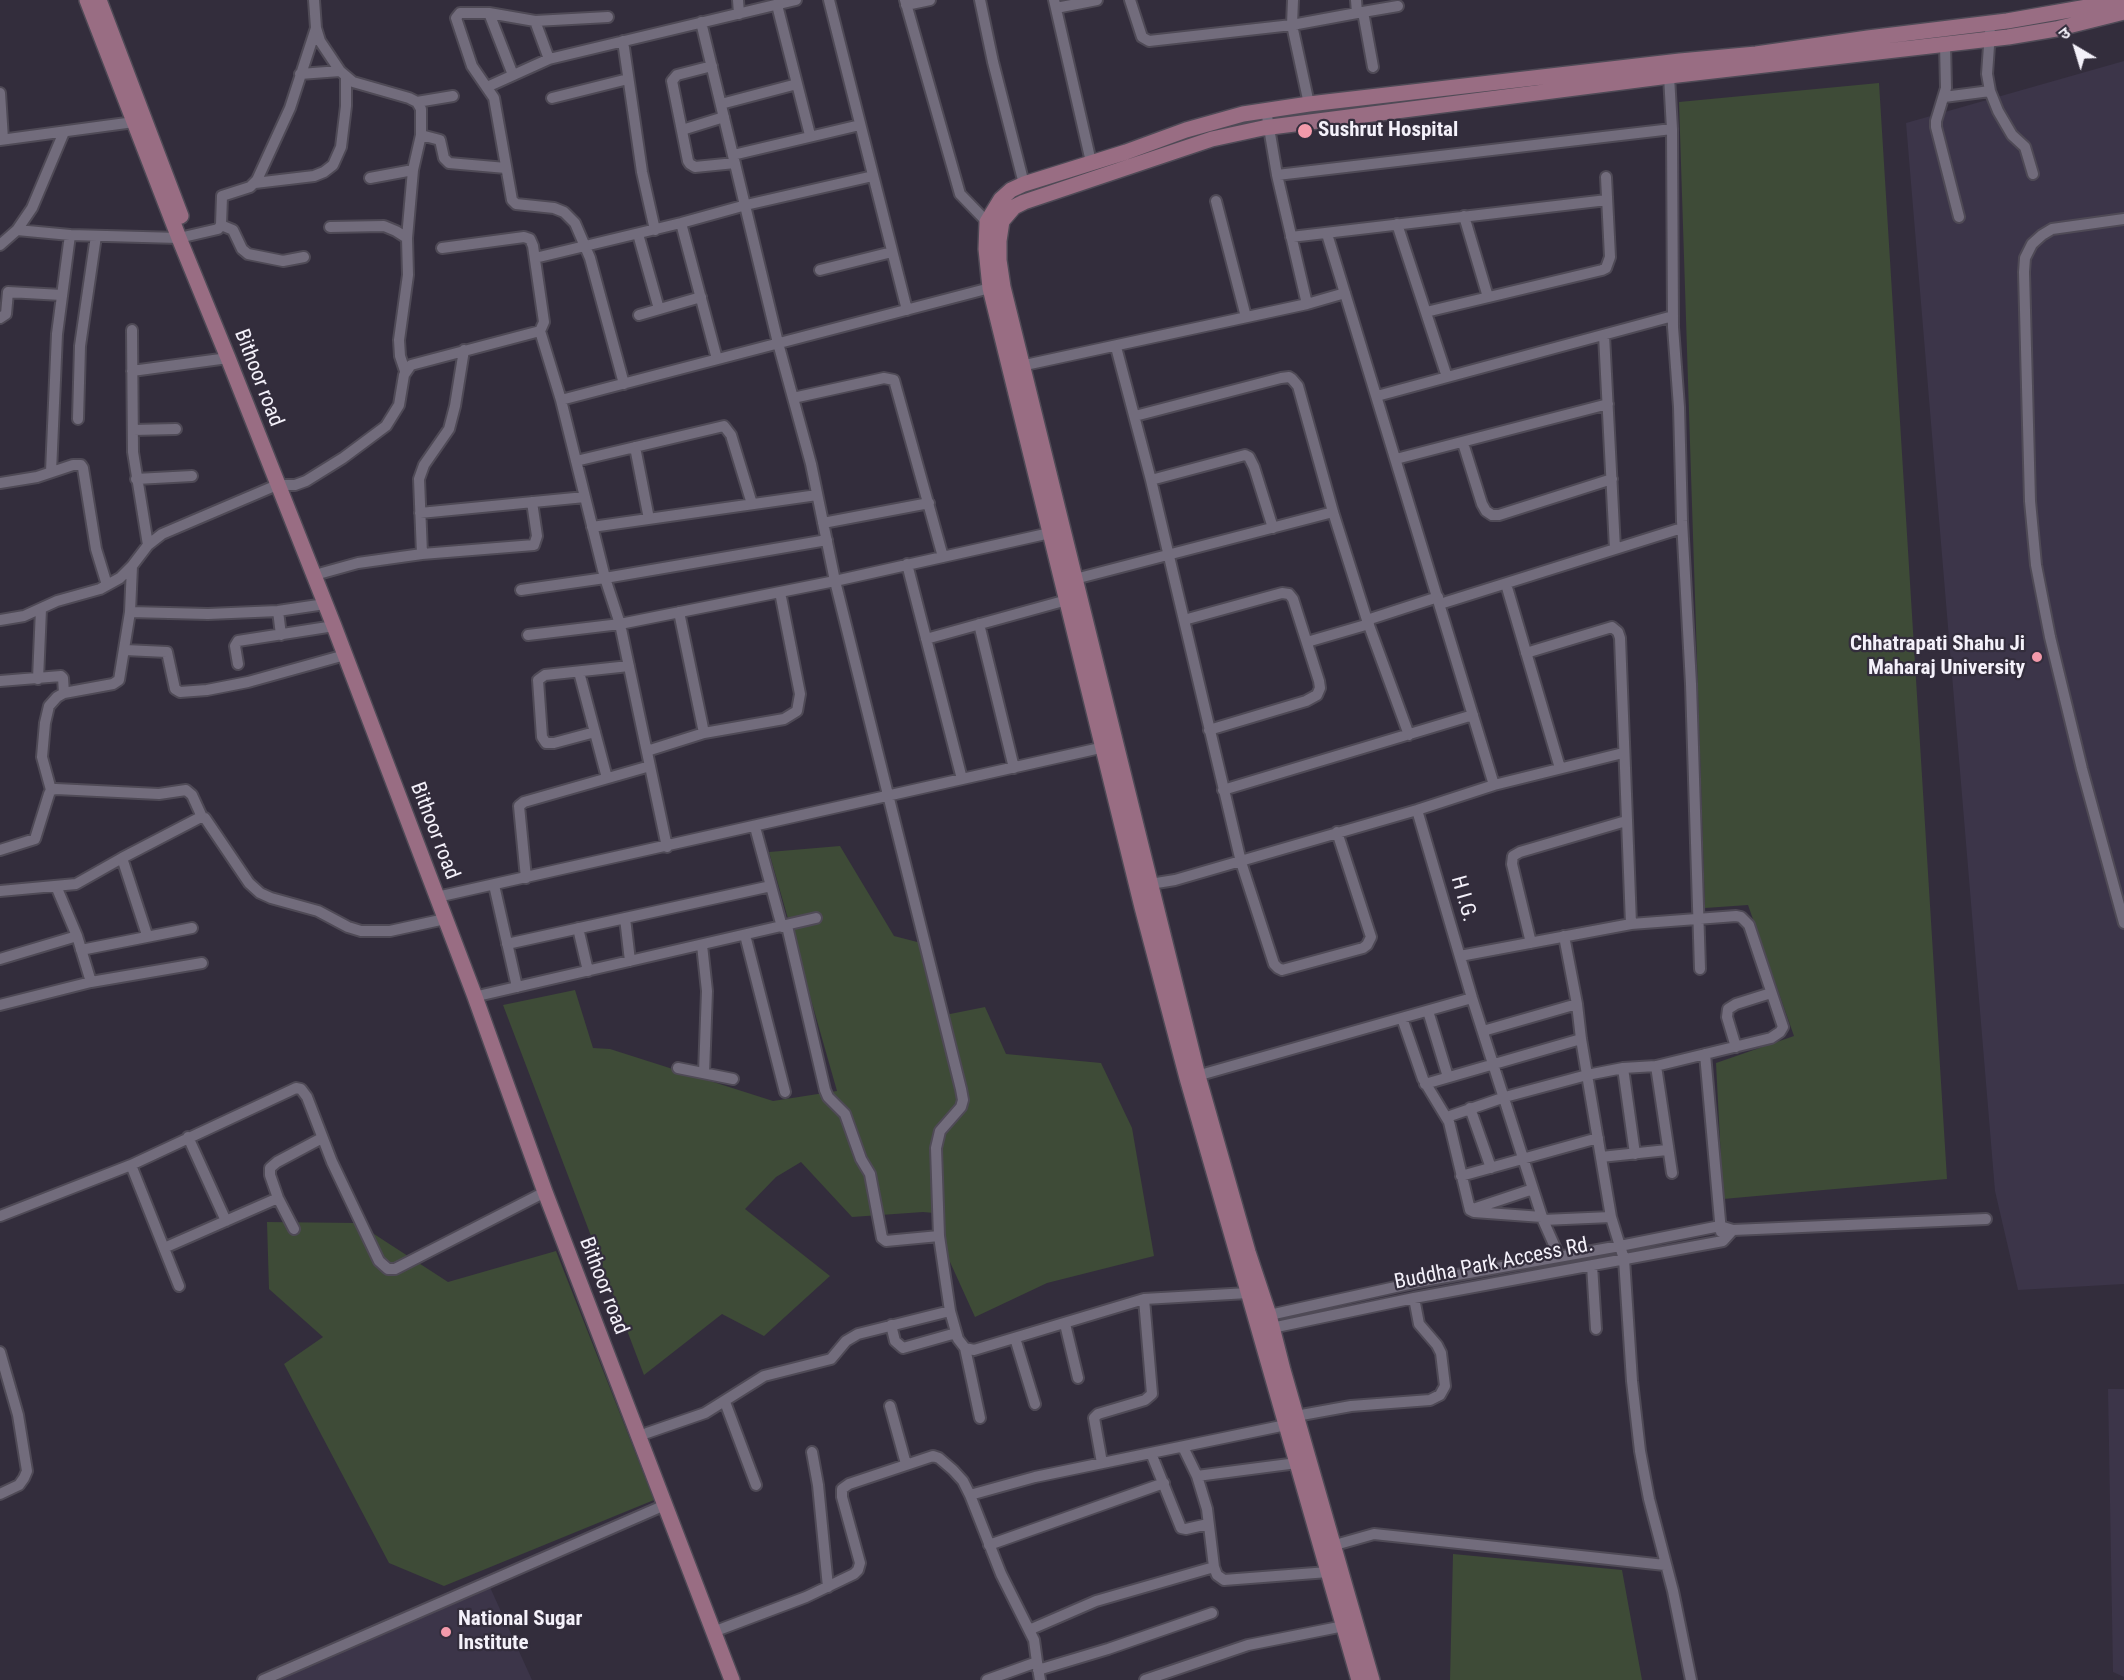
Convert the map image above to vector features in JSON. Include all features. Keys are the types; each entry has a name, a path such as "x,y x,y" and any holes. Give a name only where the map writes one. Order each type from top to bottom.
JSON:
{"street":[{"name":"Bithoor road","path":"87,0 134,122 184,237 228,357 282,485 325,604 440,896 445,920 545,1192 732,1680"},
{"path":"99,0 184,237 255,397 282,485 322,573 415,816 440,896 483,995 741,1680"},
{"path":"314,0 316,28 325,51 343,74 360,85 417,102 453,96"},
{"path":"738,0 739,14"},
{"path":"487,87 549,59 796,0"},
{"path":"829,0 907,310"},
{"path":"930,0 906,2 960,194 1000,232"},
{"path":"980,0 1024,184"},
{"path":"1091,162 1055,4 1097,0"},
{"path":"1130,0 1142,36 1149,41 1292,25 1398,6"},
{"path":"1293,0 1292,25 1309,104"},
{"path":"1356,0 1373,67"},
{"path":"1264,1323 1248,1293 1109,746 1066,600 1050,533 1016,368 999,260 1000,232 1006,214 1024,202 1212,139 1269,127 1677,71 1756,54 1990,23 2118,0"},
{"path":"777,5 810,135"},
{"path":"1109,746 1075,579 1016,368 990,288 986,249 987,222 1000,199 1011,190 1226,117 1266,110 1990,39 2056,29 2124,12"},
{"path":"608,17 535,21 489,13 460,13 456,18 472,66 496,105 513,202 554,208 564,212 575,224 586,247 624,384"},
{"path":"489,13 513,75"},
{"path":"535,21 549,59"},
{"path":"701,22 817,495 835,581 963,1100 958,1113 943,1127 937,1141 939,1236 950,1311 956,1333 965,1348 980,1418"},
{"path":"1990,23 1987,74 1990,91 2012,135 2025,147 2033,174"},
{"path":"17,230 70,235 184,237 216,230 221,225 222,196 250,187 255,183 283,126 316,28"},
{"path":"623,41 642,172 655,230"},
{"path":"1945,44 1946,83 1936,121 1936,135 1959,217"},
{"path":"712,66 677,75 672,84 688,161 692,166 734,159 810,135 860,125"},
{"path":"1677,71 1672,129 1673,316 1691,684 1700,969"},
{"path":"300,74 343,74"},
{"path":"255,183 314,176 333,165 341,147 346,106 343,74"},
{"path":"552,98 628,80"},
{"path":"721,104 797,84"},
{"path":"1944,97 1990,91"},
{"path":"0,93 2,140 134,122"},
{"path":"0,620 24,616 57,601 107,585 120,578 155,538 176,527 282,485 295,485 306,481 386,426 399,405 405,371 399,345 408,275 406,238 413,170 421,135 421,112 417,102"},
{"path":"1266,110 1277,176 1306,304"},
{"path":"682,130 724,117"},
{"path":"1277,176 1672,129"},
{"path":"0,245 17,230 32,208 64,132"},
{"path":"421,135 440,140 444,158 449,163 506,168"},
{"path":"369,178 413,170"},
{"path":"535,258 655,230 746,205 873,177"},
{"path":"1426,312 1606,268 1610,257 1606,177"},
{"path":"1291,237 1607,200"},
{"path":"1216,201 1246,317"},
{"path":"1464,216 1488,297"},
{"path":"2124,219 2052,229 2032,244 2025,258 2024,272 2030,501 2036,565 2063,692 2124,923"},
{"path":"681,223 717,359"},
{"path":"1397,224 1447,377"},
{"path":"221,225 233,230 243,250 258,258 283,261 304,257"},
{"path":"330,226 384,226 406,238"},
{"path":"638,234 659,309"},
{"path":"1327,234 1494,785"},
{"path":"51,472 55,370 70,235"},
{"path":"78,419 80,346 96,236"},
{"path":"442,248 524,237 532,242 544,322 540,331 561,400 605,578 620,624 667,847"},
{"path":"820,270 892,252"},
{"path":"561,400 990,288"},
{"path":"0,318 6,314 7,295 10,292 62,295"},
{"path":"1016,368 1306,304 1346,293"},
{"path":"639,315 701,297"},
{"path":"1377,396 1673,316"},
{"path":"132,330 136,479 148,545"},
{"path":"405,371 415,363 540,331"},
{"path":"1604,335 1615,549"},
{"path":"1116,347 1151,480 1241,862 1274,964 1282,970 1363,948 1371,937 1337,832"},
{"path":"422,554 419,478 424,465 449,429 464,350"},
{"path":"132,371 228,357"},
{"path":"1135,416 1289,377 1298,386 1368,622 1409,735"},
{"path":"793,398 884,378 894,380 943,557"},
{"path":"1396,459 1608,404"},
{"path":"576,461 724,426 731,435 752,504"},
{"path":"133,430 176,429"},
{"path":"1463,443 1482,504 1492,515 1499,515 1612,480"},
{"path":"635,447 649,519"},
{"path":"1151,480 1245,455 1249,457 1254,467 1273,528"},
{"path":"0,483 77,464 82,466 96,549 107,585"},
{"path":"136,479 192,476"},
{"path":"592,527 817,495"},
{"path":"420,513 585,497"},
{"path":"322,573 358,563 422,554 534,544 537,536 532,502"},
{"path":"823,523 929,503"},
{"path":"1075,579 1334,512"},
{"path":"1307,642 1439,600 1506,584 1682,528"},
{"path":"528,635 620,624 835,581 1050,533"},
{"path":"521,590 827,540"},
{"path":"907,564 962,779"},
{"path":"0,850 35,838 51,790 42,757 49,706 64,693 118,681 130,612 132,566"},
{"path":"1506,584 1560,768"},
{"path":"647,751 704,733 784,719 796,711 800,694 780,591"},
{"path":"1184,620 1286,593 1293,599 1319,681 1319,692 1315,697 1209,730"},
{"path":"926,639 1066,600"},
{"path":"130,612 208,614 278,611 325,604"},
{"path":"38,679 41,609"},
{"path":"278,611 281,635"},
{"path":"679,612 704,733"},
{"path":"979,624 1014,768"},
{"path":"238,663 236,642 334,626"},
{"path":"1526,654 1612,627 1616,629 1620,638 1631,924"},
{"path":"125,650 167,652 175,689 180,692 207,690 248,682 345,655"},
{"path":"595,732 550,744 546,743 542,737 538,680 545,675 629,666"},
{"path":"579,672 607,778"},
{"path":"0,681 62,676 64,693"},
{"path":"1223,790 1473,715"},
{"path":"440,896 667,847 1109,746"},
{"path":"1144,885 1175,880 1241,862 1494,785 1623,753"},
{"path":"526,878 519,806 524,802 650,766"},
{"path":"51,790 159,794 186,790 192,795 202,818 209,821 254,889 271,898 318,911 348,927 361,931 390,931 445,920"},
{"name":"H I.G.","path":"1417,810 1493,1065 1543,1218 1559,1256"},
{"path":"0,891 81,882 122,858 202,818"},
{"path":"1531,943 1512,864 1513,856 1626,821"},
{"path":"755,826 784,927 825,1090 828,1097 845,1114 861,1159 870,1174 882,1238 886,1241 939,1236"},
{"path":"122,858 147,935"},
{"path":"494,885 516,987"},
{"path":"56,886 77,936 91,982"},
{"path":"507,944 771,886"},
{"path":"1447,1117 1504,1097 1587,1075 1656,1065 1736,1047 1771,1038 1782,1030 1782,1023 1749,926 1746,921 1736,916 1631,924 1460,956"},
{"path":"625,918 630,961"},
{"path":"483,995 816,918"},
{"path":"81,950 147,935 192,928"},
{"path":"578,928 588,971"},
{"path":"745,935 785,1092"},
{"path":"0,959 77,936"},
{"path":"1564,936 1611,1217 1624,1259 1637,1429 1649,1498 1691,1680"},
{"path":"702,945 707,991 704,1074"},
{"path":"0,1005 91,982 202,963"},
{"path":"1736,1047 1726,1017 1728,1009 1736,1004 1772,993"},
{"path":"1192,1077 1472,998"},
{"path":"1483,1031 1577,1004"},
{"path":"1428,1011 1449,1077"},
{"path":"1402,1018 1425,1084 1447,1117 1454,1136 1470,1210"},
{"path":"1425,1084 1581,1039"},
{"path":"1705,1054 1723,1241"},
{"path":"1656,1065 1671,1173"},
{"path":"678,1068 733,1079"},
{"path":"1623,1068 1635,1154"},
{"path":"1192,1077 1248,1252 1264,1323 1328,1547 1328,1572 1359,1680"},
{"path":"0,1216 131,1165 290,1089 299,1088 307,1097 322,1138 379,1261 388,1269 396,1269 545,1192"},
{"path":"1470,1108 1491,1168"},
{"path":"188,1137 226,1221"},
{"path":"294,1229 278,1198 270,1175 270,1168 322,1138"},
{"path":"1461,1176 1598,1138"},
{"path":"1601,1157 1667,1150"},
{"path":"131,1165 179,1286"},
{"path":"1470,1210 1533,1189"},
{"path":"164,1248 278,1198"},
{"path":"1470,1210 1543,1218 1611,1217"},
{"name":"Buddha Park Access Rd.","path":"1264,1323 1418,1282 1720,1226 1733,1230 1986,1218"},
{"path":"1723,1241 1733,1230"},
{"name":"Buddha Park Access Rd.","path":"1264,1323 1723,1241"},
{"path":"1592,1265 1596,1329"},
{"path":"965,1348 974,1350 1144,1299 1248,1293"},
{"path":"970,1495 1035,1477 1183,1446 1351,1406 1430,1400 1440,1395 1445,1386 1441,1353 1419,1324 1414,1298"},
{"path":"1102,1463 1094,1418 1098,1414 1145,1400 1152,1394 1144,1299"},
{"path":"647,1433 705,1413 756,1380 772,1373 831,1359 851,1337 950,1311"},
{"path":"1065,1324 1078,1378"},
{"path":"891,1325 895,1341 903,1348 956,1333"},
{"path":"1015,1338 1035,1404"},
{"path":"0,1352 18,1416 27,1471 19,1485 0,1494"},
{"path":"725,1402 756,1485"},
{"path":"890,1406 906,1464"},
{"path":"1291,1420 1297,1462 1372,1680"},
{"path":"1183,1446 1197,1476 1207,1509 1216,1575 1224,1580 1328,1572"},
{"path":"812,1452 818,1485 828,1587"},
{"path":"1151,1453 1182,1529 1208,1524"},
{"path":"722,1629 828,1587 854,1574 860,1567 859,1555 842,1497 842,1489 849,1484 926,1457 939,1458 958,1475 970,1495 1001,1574 1036,1647 1038,1671"},
{"path":"1197,1476 1297,1462"},
{"path":"989,1545 1164,1483"},
{"path":"263,1680 665,1505"},
{"path":"1328,1547 1374,1534 1665,1565"},
{"path":"1029,1630 1096,1601 1214,1567"},
{"path":"987,1680 1038,1671 1212,1612"},
{"path":"1145,1680 1248,1646 1344,1626"}],"shaded area":[{"name":"Chhatrapati Shahu Ji Maharaj University","path":"2124,61 2124,1284 2018,1290 1995,1191 1906,123"},
{"path":"2108,1389 2124,1389 2124,1677 2113,1672"},
{"name":"National Sugar Institute","path":"489,1585 532,1680 275,1680"}],"green space":[{"path":"1879,83 1947,1179 1723,1199 1716,1063 1794,1036 1748,905 1705,908 1679,102"},
{"path":"840,846 894,936 925,944 945,1015 985,1007 1006,1054 1101,1063 1132,1128 1154,1256 1047,1283 975,1317 940,1240 934,1213 852,1217 801,1162 776,1177 745,1209 830,1276 764,1336 722,1314 644,1375 503,1005 575,990 593,1048 610,1049 773,1101 837,1091 769,852"},
{"path":"267,1222 357,1223 448,1282 556,1251 654,1500 444,1586 389,1563 284,1364 323,1337 269,1289"},
{"path":"1453,1554 1622,1570 1642,1680 1450,1680"}],"place":[{"name":"Sushrut Hospital","path":"1305,131"},
{"name":"Chhatrapati Shahu Ji Maharaj University","path":"2037,657"},
{"name":"National Sugar Institute","path":"446,1632"}]}
